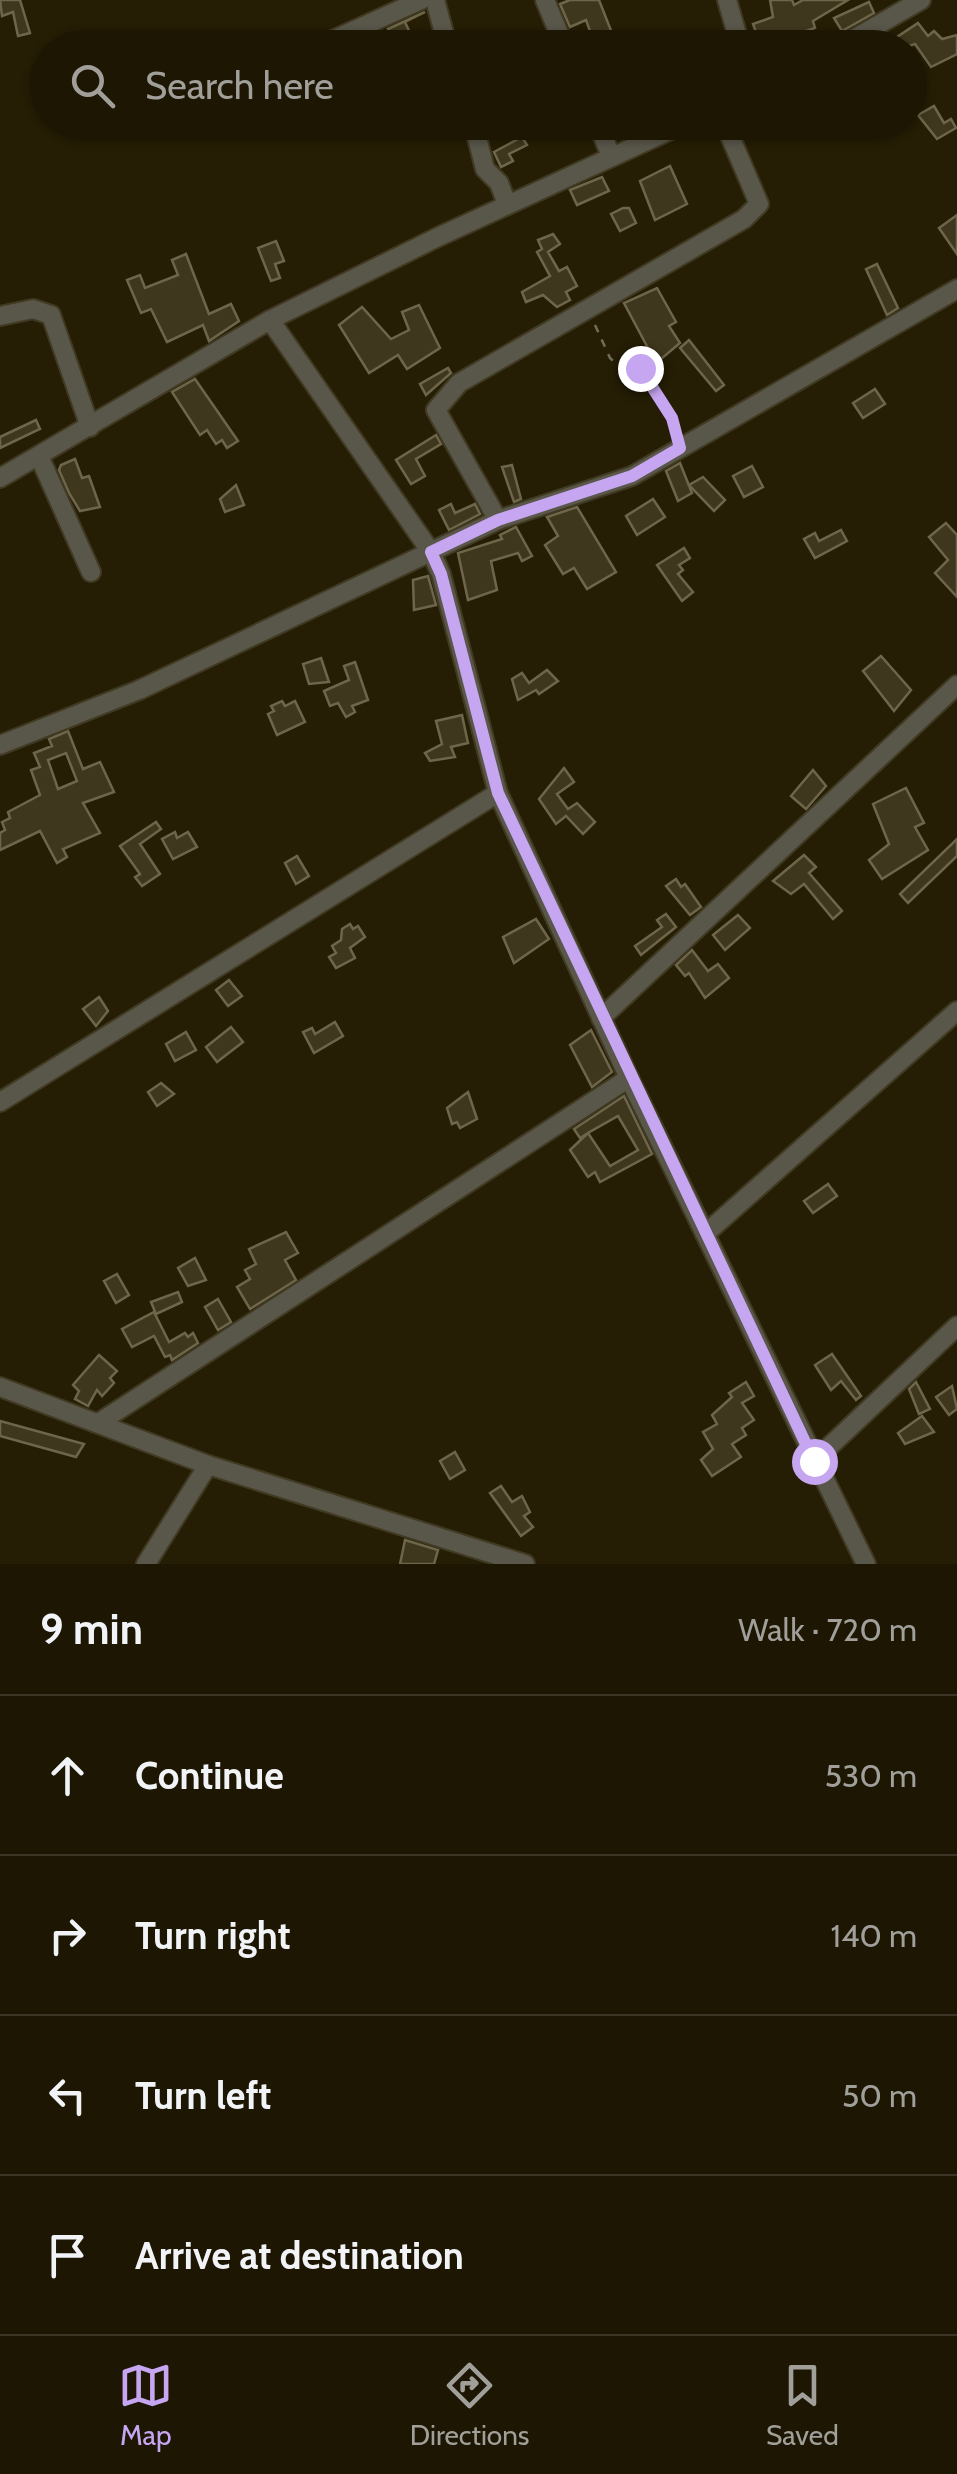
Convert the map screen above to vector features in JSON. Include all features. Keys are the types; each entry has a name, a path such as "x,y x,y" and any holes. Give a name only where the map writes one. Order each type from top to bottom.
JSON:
{"street":[{"path":"355,30 421,0"},
{"path":"435,0 443,30"},
{"path":"545,0 558,30"},
{"path":"727,0 735,30"},
{"path":"869,30 921,0"},
{"path":"478,140 485,169 499,183 507,204"},
{"path":"604,140 611,156"},
{"path":"0,478 270,320 647,140"},
{"path":"498,520 436,410 459,384 744,219 759,204 732,140"},
{"path":"0,746 139,690 498,520 632,476 957,289"},
{"path":"0,316 33,309 51,314 90,427"},
{"path":"270,320 431,552 441,574 498,793 601,1018 866,1564"},
{"path":"39,456 91,572"},
{"path":"601,1018 957,685"},
{"path":"0,1102 498,793"},
{"path":"705,1234 957,1011"},
{"path":"100,1422 630,1078"},
{"path":"814,1461 957,1326"},
{"path":"0,1388 208,1465 525,1564"},
{"path":"146,1564 208,1465"}],"path":[{"path":"592,309 610,358 620,367 640,368 654,383 676,429 674,437 680,448"}],"building":[{"path":"0,0 20,0 30,33 18,36 13,12 2,16"},
{"path":"599,0 611,30 590,30 586,20 570,27 560,4"},
{"path":"770,0 792,0 794,5 803,0 848,0 813,21 815,28 809,30 755,30 753,24 773,17"},
{"path":"869,2 874,13 844,30 834,18"},
{"path":"425,12 405,22 409,30 388,29"},
{"path":"934,31 942,39 957,35 957,54 931,67 927,61 927,35"},
{"path":"934,106 944,123 951,119 956,128 937,139 927,126 927,110"},
{"path":"516,140 524,140 527,145 509,154 513,161 501,167 494,152"},
{"path":"670,166 687,204 655,220 640,181"},
{"path":"602,177 609,191 577,205 570,190"},
{"path":"629,208 636,223 620,231 611,214"},
{"path":"957,215 957,254 939,228"},
{"path":"553,234 560,244 548,252 559,271 567,267 577,286 566,292 570,300 557,307 543,295 526,302 522,292 550,276 537,252 542,249 538,240"},
{"path":"276,241 284,261 275,264 280,278 271,281 258,248"},
{"path":"186,254 209,314 231,304 239,321 209,341 203,325 167,342 151,309 141,313 127,280 140,275 145,288 178,275 172,260"},
{"path":"877,264 898,308 887,315 866,269"},
{"path":"657,288 676,322 669,326 680,343 661,359 649,350 624,303"},
{"path":"419,305 440,348 407,369 398,355 369,373 339,325 362,307 391,339 409,330 402,312"},
{"path":"689,340 724,385 716,391 680,348"},
{"path":"448,368 451,373 426,395 420,384"},
{"path":"195,379 238,441 227,448 222,440 216,444 207,430 200,435 172,392"},
{"path":"875,389 885,404 863,418 853,403"},
{"path":"36,420 40,429 0,448 0,437"},
{"path":"436,435 441,444 416,459 425,476 411,484 396,460"},
{"path":"75,459 82,478 89,476 100,507 80,511 69,493 59,470"},
{"path":"680,463 692,493 678,501 666,471"},
{"path":"512,465 521,499 514,502 502,467"},
{"path":"752,466 763,487 744,497 733,476"},
{"path":"703,477 725,500 714,511 689,485"},
{"path":"236,485 244,505 225,512 220,499"},
{"path":"653,499 665,517 637,535 626,516"},
{"path":"451,504 455,513 475,504 480,514 449,530 439,510"},
{"path":"577,507 616,572 587,589 574,568 563,574 545,545 558,536 547,517"},
{"path":"946,523 957,535 957,597 935,573 948,560 929,537"},
{"path":"516,527 532,556 522,561 518,553 491,561 497,590 468,600 458,553 502,539 500,535"},
{"path":"841,530 847,541 815,558 804,539 815,533 819,541"},
{"path":"684,548 690,558 679,565 683,570 678,574 693,592 682,601 657,565"},
{"path":"428,576 436,605 414,610 413,580"},
{"path":"881,656 911,690 894,711 863,671"},
{"path":"321,658 329,682 309,684 303,664"},
{"path":"355,662 368,700 352,706 355,712 346,717 338,703 330,706 324,691 349,680 344,666"},
{"path":"547,670 558,681 539,694 536,690 518,700 512,679 522,673 529,683"},
{"path":"282,701 285,706 295,701 305,722 277,735 268,714 274,711 271,706"},
{"path":"462,715 468,743 451,747 455,757 430,761 425,753 442,744 436,721"},
{"path":"68,731 83,769 100,762 114,792 83,803 100,833 63,849 67,857 57,863 40,831 0,850 0,833 5,830 2,822 10,818 8,812 40,795 31,770 40,767 34,753 52,746 49,739","holes":["66,753 77,781 58,789 48,760"]},
{"path":"564,768 574,782 557,794 568,809 577,803 595,822 583,834 566,816 556,824 539,799"},
{"path":"813,770 826,786 806,809 791,796"},
{"path":"906,788 924,823 915,827 928,850 882,879 869,860 889,844 873,804"},
{"path":"156,822 161,829 140,844 160,874 142,886 135,877 140,874 120,846"},
{"path":"175,832 177,838 188,832 197,847 173,859 162,839"},
{"path":"957,839 957,856 908,903 900,894"},
{"path":"804,855 816,867 809,873 842,911 833,919 804,884 791,894 773,881"},
{"path":"297,856 309,876 296,884 285,863"},
{"path":"676,879 681,887 685,884 701,907 690,915 666,886"},
{"path":"666,914 676,927 641,955 635,946 662,927 657,920"},
{"path":"738,915 750,928 725,950 713,935"},
{"path":"536,919 549,939 514,963 503,937"},
{"path":"350,924 353,929 358,926 365,937 350,948 355,958 336,968 329,957 336,953 332,946 341,940 342,929"},
{"path":"692,950 708,971 718,964 729,978 705,998 689,973 685,976 676,965"},
{"path":"229,980 242,996 228,1006 216,990"},
{"path":"99,997 108,1011 96,1026 83,1009"},
{"path":"335,1022 343,1036 314,1053 303,1032 312,1028 315,1034"},
{"path":"231,1027 243,1042 217,1062 206,1047"},
{"path":"591,1030 612,1072 592,1087 570,1045"},
{"path":"186,1032 196,1050 175,1061 166,1044"},
{"path":"161,1083 174,1094 157,1106 148,1092"},
{"path":"468,1092 477,1119 460,1128 457,1122 452,1124 447,1108"},
{"path":"624,1096 652,1154 600,1182 595,1172 588,1177 570,1150 588,1133 580,1138 574,1129","holes":["618,1116 638,1150 610,1166 588,1133"]},
{"path":"828,1184 837,1196 813,1213 804,1201"},
{"path":"286,1232 298,1253 285,1260 296,1280 250,1309 237,1287 250,1279 245,1270 256,1264 249,1249"},
{"path":"195,1258 206,1280 188,1286 178,1268"},
{"path":"117,1274 129,1295 116,1303 104,1281"},
{"path":"178,1292 182,1302 156,1314 151,1302"},
{"path":"218,1299 231,1322 218,1330 205,1307"},
{"path":"154,1312 169,1342 193,1333 198,1343 172,1360 170,1355 165,1357 154,1336 132,1347 122,1329"},
{"path":"832,1354 861,1396 856,1400 841,1381 831,1390 815,1365"},
{"path":"99,1355 117,1371 110,1378 114,1383 102,1396 97,1390 88,1406 75,1399 79,1391 73,1385"},
{"path":"746,1382 754,1396 742,1403 754,1420 742,1428 746,1435 732,1444 741,1457 712,1476 701,1460 713,1449 703,1432 717,1424 712,1415 732,1397 729,1393"},
{"path":"916,1382 930,1409 919,1414 909,1389"},
{"path":"952,1386 957,1409 949,1415 936,1397"},
{"path":"922,1416 934,1432 905,1444 898,1433"},
{"path":"0,1421 84,1444 76,1457 0,1436"},
{"path":"455,1452 465,1470 450,1479 440,1461"},
{"path":"501,1486 512,1502 522,1496 530,1512 524,1516 533,1527 521,1536 490,1493"},
{"path":"405,1540 438,1550 434,1564 400,1564"}],"route":[{"path":"640,368 654,383 672,418 680,448 632,476 498,520 431,552 441,574 498,793 601,1018 814,1461"}]}
